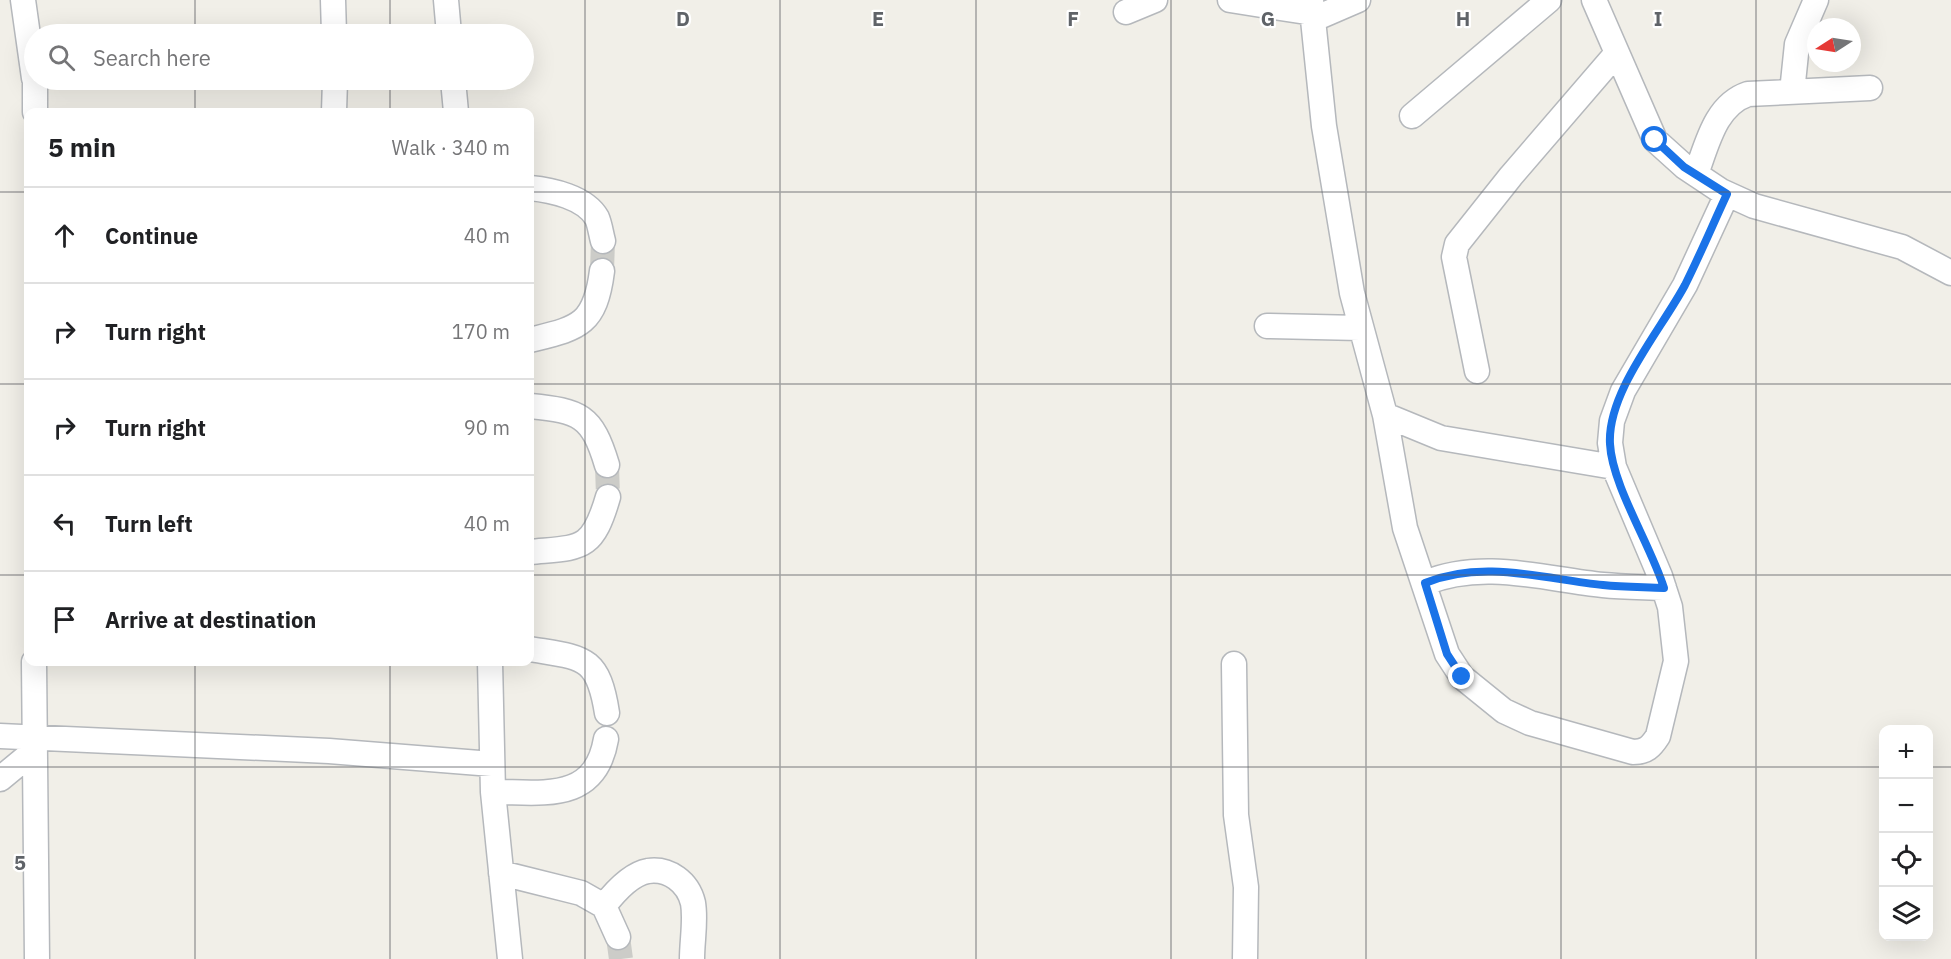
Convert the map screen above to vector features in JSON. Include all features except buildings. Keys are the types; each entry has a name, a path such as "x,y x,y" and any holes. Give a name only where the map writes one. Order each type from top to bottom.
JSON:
{"street":[{"path":"23,0 27,24"},
{"path":"333,0 334,24"},
{"path":"446,0 448,24"},
{"path":"1126,12 1155,0"},
{"path":"1230,0 1313,11 1358,0"},
{"path":"1412,116 1549,0"},
{"path":"1594,0 1655,140 1696,174 1727,194 1754,206 1902,248 1951,273"},
{"path":"1792,92 1797,44 1816,0"},
{"path":"1313,11 1324,126 1360,328 1385,416 1405,528 1447,654 1462,677 1504,711 1530,723 1633,752 1642,752 1652,746 1658,736 1676,661 1670,607 1664,588 1614,467 1610,443 1612,421 1623,391 1684,285 1727,194"},
{"path":"1477,372 1454,257 1457,244 1511,176 1616,54"},
{"path":"1696,174 1714,128 1728,105 1748,94 1870,88"},
{"path":"35,90 35,108"},
{"path":"334,108 335,90"},
{"path":"454,90 456,108"},
{"path":"534,189 560,194 581,203 596,217 603,241"},
{"path":"534,339 571,330 582,323 593,309 603,271"},
{"path":"1267,327 1360,328"},
{"path":"534,407 573,414 587,421 598,437 607,465"},
{"path":"1385,416 1441,438 1614,467"},
{"path":"534,552 576,548 592,538 602,519 608,497"},
{"path":"1425,583 1446,574 1491,571 1604,585 1664,588"},
{"path":"534,650 576,657 589,664 602,682 607,713"},
{"path":"1234,664 1236,815 1246,887 1245,959"},
{"path":"34,666 37,959"},
{"path":"490,666 493,792 510,959"},
{"path":"0,736 34,744 329,752 492,764"},
{"path":"493,792 563,792 582,783 596,772 603,757 606,739"},
{"path":"0,779 34,744"},
{"path":"604,906 622,886 647,871 671,874 684,882 693,903 692,959"},
{"path":"501,873 581,893 604,906 618,937"}],"tunnel":[{"path":"602,271 603,241"},
{"path":"607,465 608,497"},
{"path":"618,937 621,959"}],"route":[{"path":"1462,677 1447,654 1425,583 1446,574 1491,571 1604,585 1664,588 1614,467 1610,443 1612,421 1623,391 1684,285 1727,194 1684,167 1655,140"}]}
